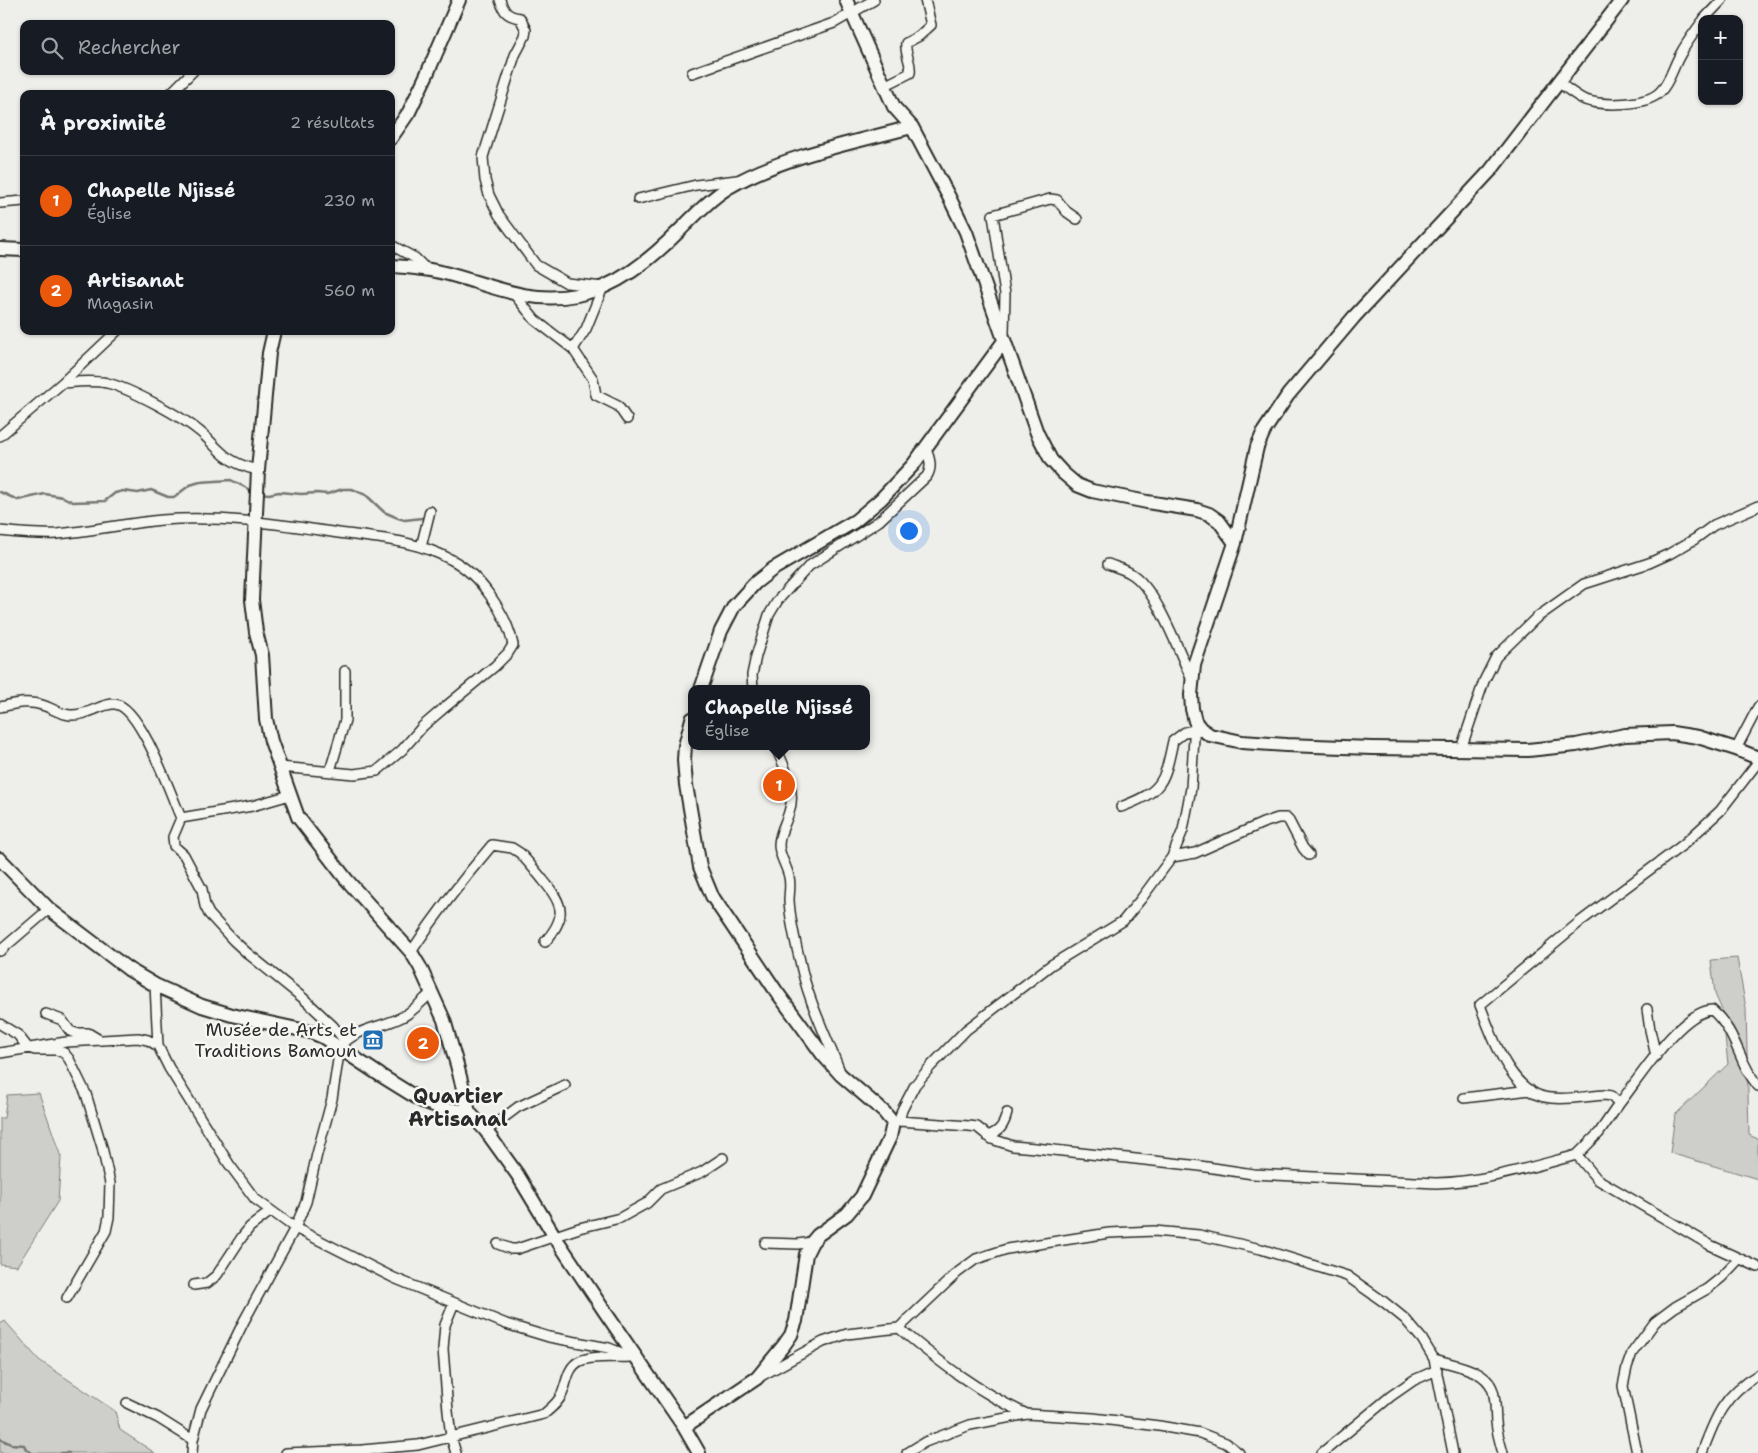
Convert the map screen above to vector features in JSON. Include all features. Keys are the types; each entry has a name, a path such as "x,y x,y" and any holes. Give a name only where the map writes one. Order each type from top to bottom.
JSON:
{"street":[{"path":"395,133 416,97 459,0"},
{"path":"500,0 504,12 510,16 520,18 526,30 525,36 515,55 483,157 485,180 489,195 498,215 536,265 566,283 603,287"},
{"path":"846,0 894,108 912,127 966,232 1038,433 1051,460 1062,473 1077,485 1092,491 1197,510 1209,514 1219,521 1235,543"},
{"path":"692,73 834,23 874,0"},
{"path":"884,86 910,74 911,68 906,43 919,36 931,25 925,0"},
{"path":"757,1378 791,1334 796,1321 804,1259 812,1242 847,1214 862,1196 915,1085 966,1030 1051,965 1123,921 1172,857 1183,830 1191,788 1194,725 1192,680 1194,665 1235,543 1257,447 1264,432 1288,395 1354,317 1491,170 1622,0"},
{"path":"1708,15 1722,0"},
{"path":"1559,83 1583,99 1590,101 1622,103 1652,98 1665,85 1680,54 1698,28"},
{"path":"174,90 189,75"},
{"path":"395,266 426,269 514,294 538,297 575,295 603,287 640,266 716,197 744,179 780,164 912,127"},
{"path":"638,199 696,185 744,179"},
{"path":"703,685 734,606 755,583 790,558 855,521 881,499 913,465 1004,341 1005,294 993,215 1050,199 1057,200 1067,212 1077,219"},
{"path":"0,203 20,201"},
{"path":"395,247 415,258 426,269"},
{"path":"0,249 20,250"},
{"path":"573,349 586,329 603,287"},
{"path":"514,294 535,320 573,349 593,379 596,395 618,406 628,419"},
{"path":"0,436 62,383 113,335"},
{"path":"273,335 269,353 258,470 252,608 262,655 266,719 270,741 298,817 359,894 411,952 444,1020 458,1065 468,1112 486,1131 517,1174 555,1237 634,1358 684,1427 696,1452"},
{"path":"62,383 100,382 136,394 188,423 208,439 222,454 250,469 258,470"},
{"path":"753,685 752,675 756,656 769,615 778,600 809,566 879,521 927,476 931,469 931,462 926,448"},
{"path":"1461,749 1484,681 1496,658 1536,618 1584,584 1669,554 1714,525 1758,506"},
{"path":"421,547 430,511"},
{"path":"0,531 56,534 161,520 211,519 256,521 374,537 421,547 450,558 474,575 497,606 510,632 513,645 508,654 423,726 402,750 377,771 367,774 354,774 280,767"},
{"path":"1108,564 1131,573 1144,584 1158,607 1192,680"},
{"path":"330,772 345,720 345,671"},
{"path":"0,707 32,702 54,711 72,715 88,713 107,705 116,704 127,709 150,746 181,818 173,837 174,846 184,855 202,889 205,906 209,914 246,952 303,998 333,1026 342,1044 332,1099 306,1202 295,1228 244,1321 201,1409 193,1440 192,1453"},
{"path":"1736,749 1758,707"},
{"path":"1194,725 1210,735 1242,742 1296,746 1461,749 1528,750 1576,745 1625,735 1672,733 1698,737 1736,749 1758,760 1720,811 1684,844 1581,921 1480,1005 1505,1064 1516,1078 1530,1090 1550,1098 1605,1095 1611,1096 1620,1104"},
{"path":"1121,807 1154,791 1162,780 1168,766 1173,741 1194,725"},
{"path":"688,734 684,760 686,785 700,867 712,896 776,991 823,1056 841,1075 896,1122 968,1126 977,1128 987,1136 1012,1146 1200,1166 1253,1174 1456,1183 1485,1178 1577,1155 1599,1133 1680,1026 1705,1010 1712,1010 1731,1032 1745,1068 1758,1086"},
{"path":"777,750 790,785 792,800 790,811 780,836 779,846 790,878 789,899 791,916 800,962 806,983 841,1075"},
{"path":"181,818 252,806 290,795"},
{"path":"1172,857 1195,853 1278,818 1286,818 1289,821 1309,855"},
{"path":"411,952 463,879 492,845 512,848 520,853 558,899 560,911 558,922 552,934 545,942"},
{"path":"0,859 49,909 128,969 155,985 202,1006 232,1015 296,1027 342,1044 380,1076 422,1101 445,1109 468,1112"},
{"path":"0,951 49,909"},
{"path":"155,985 158,1046 169,1068 229,1164 256,1198 271,1211 295,1228 370,1267 454,1303 506,1324 543,1335 609,1348 634,1358"},
{"path":"342,1044 365,1030 404,1016 432,992"},
{"path":"1647,1009 1656,1056"},
{"path":"46,1014 62,1020 70,1031 88,1033 98,1039"},
{"path":"0,1024 18,1035 28,1048 34,1050 57,1050 64,1053 79,1076 95,1121 110,1184 109,1217 106,1231 67,1298"},
{"path":"0,1053 66,1042 98,1039 138,1038 148,1040 158,1046"},
{"path":"486,1131 518,1107 565,1085"},
{"path":"1464,1098 1530,1090"},
{"path":"987,1136 1000,1130 1007,1113"},
{"path":"1577,1155 1597,1179 1710,1245 1758,1267"},
{"path":"498,1244 510,1249 517,1249 579,1228 620,1218 647,1203 661,1189 702,1172 723,1158"},
{"path":"194,1285 207,1283 217,1275 250,1227 267,1216 271,1211"},
{"path":"684,1427 757,1378 823,1342 848,1334 899,1328 957,1272 976,1259 1016,1247 1109,1233 1154,1231 1200,1235 1261,1249 1348,1276 1405,1319 1422,1339 1434,1359 1454,1453"},
{"path":"765,1243 798,1244 812,1242"},
{"path":"1637,1453 1623,1386 1630,1359 1639,1342 1655,1322 1675,1307 1707,1289 1722,1277 1739,1259"},
{"path":"454,1303 445,1325 443,1349 451,1437 456,1453"},
{"path":"899,1328 934,1358 959,1375 1027,1414"},
{"path":"286,1453 362,1450 418,1445 544,1414 556,1404 562,1395 571,1369 578,1362 586,1359 634,1358"},
{"path":"1434,1359 1465,1368 1483,1377 1490,1385 1494,1392 1496,1423 1503,1453"},
{"path":"1322,1453 1391,1396 1414,1380 1437,1370"},
{"path":"1702,1453 1723,1405 1746,1381 1758,1375"},
{"path":"127,1403 158,1418 193,1440"},
{"path":"907,1453 925,1442 970,1425 1027,1414 1093,1418 1200,1433 1226,1443 1239,1453"}],"shaded area":[{"path":"1737,958 1746,1008 1749,1135 1758,1139 1758,1179 1670,1153 1675,1115 1728,1064 1722,1010 1715,994 1711,960"},
{"path":"39,1093 61,1157 58,1201 17,1266 0,1264 0,1118 4,1118 7,1095"},
{"path":"5,1321 39,1360 115,1411 120,1430 155,1453 0,1453 0,1324"}],"waterway":[{"path":"0,492 18,500 45,494 63,497 73,502 105,501 115,493 123,491 138,493 151,490 168,497 174,497 190,485 200,482 231,480 252,491"},
{"path":"260,493 327,494 343,489 352,489 366,495 384,512 398,518 405,520 422,518"},
{"path":"0,1439 11,1444 24,1445 32,1453"},
{"path":"61,1453 69,1453"}],"place":[{"name":"Chapelle Njissé","path":"779,785"},
{"name":"Musée de Arts et Traditions Bamoun","path":"373,1040"},
{"name":"Artisanat","path":"423,1043"}],"district":[{"name":"Quartier Artisanal","path":"458,1108"}]}
